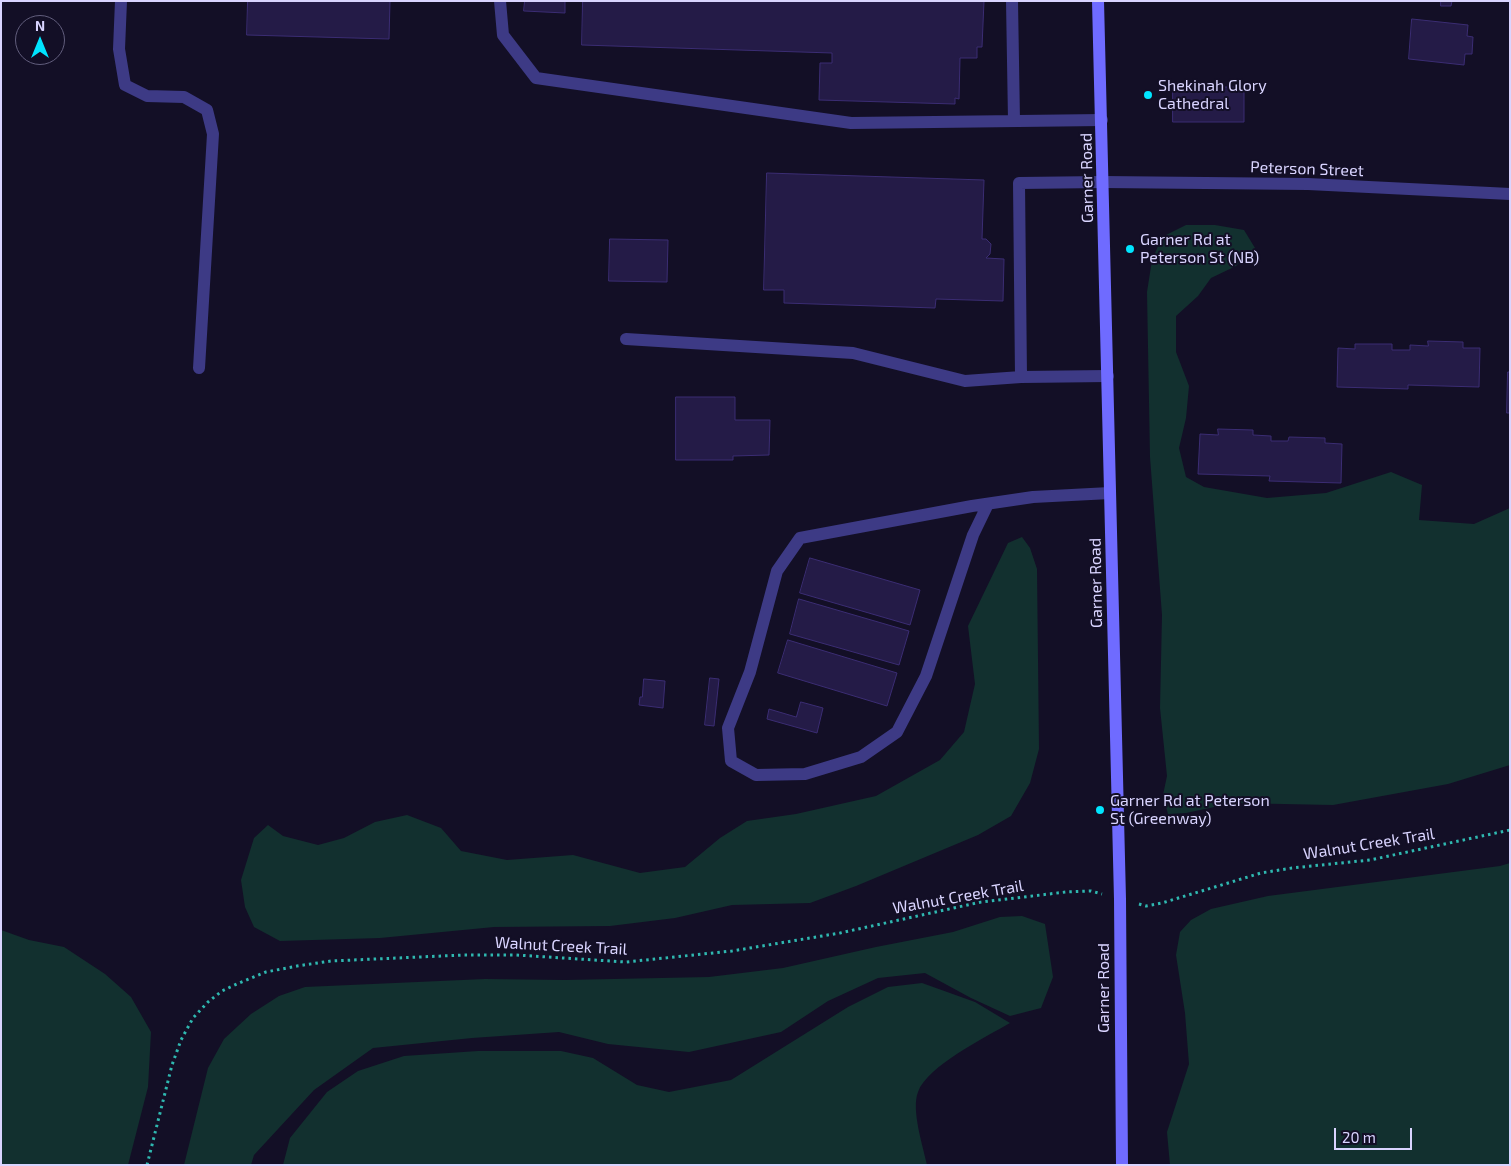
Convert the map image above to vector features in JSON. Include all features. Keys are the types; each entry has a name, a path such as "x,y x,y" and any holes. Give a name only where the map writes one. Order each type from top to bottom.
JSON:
{"main road":[{"name":"Garner Road","path":"1098,1 1104,182 1120,899 1122,1165"}],"street":[{"path":"121,1 119,49 124,85 147,96 184,97 207,110 213,134 199,368"},
{"path":"500,1 503,36 536,78 851,123 1102,120"},
{"path":"1012,1 1014,121"},
{"name":"Peterson Street","path":"1021,377 1019,183 1308,184 1510,194"},
{"path":"626,339 853,353 965,381 1021,377 1108,376"},
{"path":"988,504 974,535 926,676 897,732 862,757 806,774 756,775 731,761 728,728 750,672 777,571 800,538 988,504 1033,498 1110,493"}],"path":[{"name":"Walnut Creek Trail","path":"1146,906 1196,894 1261,874 1292,868 1370,860 1510,830"},
{"name":"Walnut Creek Trail","path":"147,1165 172,1065 181,1040 192,1018 208,1002 222,992 266,972 331,961 464,955 516,955 626,962 732,951 840,933 981,902 1091,891"}],"green space":[{"path":"1186,225 1215,225 1244,230 1255,248 1236,266 1211,278 1198,296 1176,316 1176,352 1189,386 1186,418 1179,448 1186,477 1204,487 1267,498 1326,493 1391,472 1422,485 1419,520 1474,524 1510,508 1510,765 1448,784 1333,805 1233,803 1186,813 1168,814 1163,795 1167,776 1160,708 1162,615 1150,457 1147,292 1152,260 1162,237"},
{"path":"1022,537 1030,548 1037,569 1039,749 1030,783 1011,816 978,835 856,886 810,903 732,905 675,918 610,926 494,927 380,938 280,941 254,927 245,907 241,880 254,838 268,825 283,836 318,845 344,838 375,822 407,815 441,828 461,851 507,860 573,855 640,873 685,867 720,838 747,821 796,814 876,796 940,760 964,732 975,684 968,626 1008,543"},
{"path":"1510,863 1510,1165 1170,1165 1167,1132 1189,1064 1185,1013 1176,955 1180,932 1191,920 1211,909 1268,896 1500,866"},
{"path":"1022,916 1045,924 1053,977 1041,1008 1010,1016 971,998 925,973 878,978 828,1001 781,1032 689,1052 608,1044 559,1032 373,1048 314,1090 254,1155 251,1165 184,1165 208,1068 224,1039 251,1014 279,996 305,987 485,979 565,980 709,977 783,968 953,932 1000,917"},
{"path":"1,930 29,940 64,947 105,974 131,997 151,1032 148,1087 128,1165 1,1165"},
{"path":"922,983 975,1002 1010,1023 945,1062 924,1082 918,1092 916,1108 918,1128 927,1165 283,1165 290,1138 327,1092 358,1071 404,1056 478,1051 561,1051 593,1058 637,1085 669,1092 731,1080 848,1007 888,987"}],"building":[{"path":"248,1 390,1 389,39 247,35"},
{"path":"525,1 565,1 565,13 524,11"},
{"path":"583,1 984,1 982,47 977,47 977,58 960,58 959,99 955,98 955,104 819,100 820,63 832,63 832,53 582,45"},
{"path":"1441,1 1452,1 1451,6 1441,6"},
{"path":"1412,19 1468,25 1467,36 1473,37 1472,54 1465,54 1464,65 1409,59"},
{"path":"1173,87 1244,87 1244,122 1173,122"},
{"path":"767,173 984,180 982,239 986,239 991,244 990,254 986,258 1004,259 1003,301 936,299 935,308 784,303 784,290 764,290"},
{"path":"610,239 668,240 667,282 609,281"},
{"path":"1428,341 1463,342 1463,348 1480,348 1479,387 1408,385 1408,389 1337,387 1338,348 1355,349 1355,344 1392,344 1392,350 1410,350 1410,345 1428,346"},
{"path":"1508,372 1510,372 1510,413 1507,413"},
{"path":"676,397 735,397 735,420 770,420 769,455 733,456 733,460 676,460"},
{"path":"1218,429 1253,430 1253,435 1271,436 1271,441 1288,441 1289,437 1325,438 1325,443 1342,444 1341,483 1269,481 1270,476 1198,474 1200,434 1218,435"},
{"path":"810,558 920,590 910,625 800,593"},
{"path":"799,599 909,631 899,665 790,634"},
{"path":"788,640 897,673 887,706 778,673"},
{"path":"710,678 719,679 714,726 705,725"},
{"path":"644,679 665,681 663,708 639,705"},
{"path":"801,702 823,708 817,733 767,719 769,709 796,717"}],"place":[{"name":"Shekinah Glory Cathedral","path":"1148,95"},
{"name":"Garner Rd at Peterson St (NB)","path":"1130,249"},
{"name":"Garner Rd at Peterson St (Greenway)","path":"1100,810"}]}
